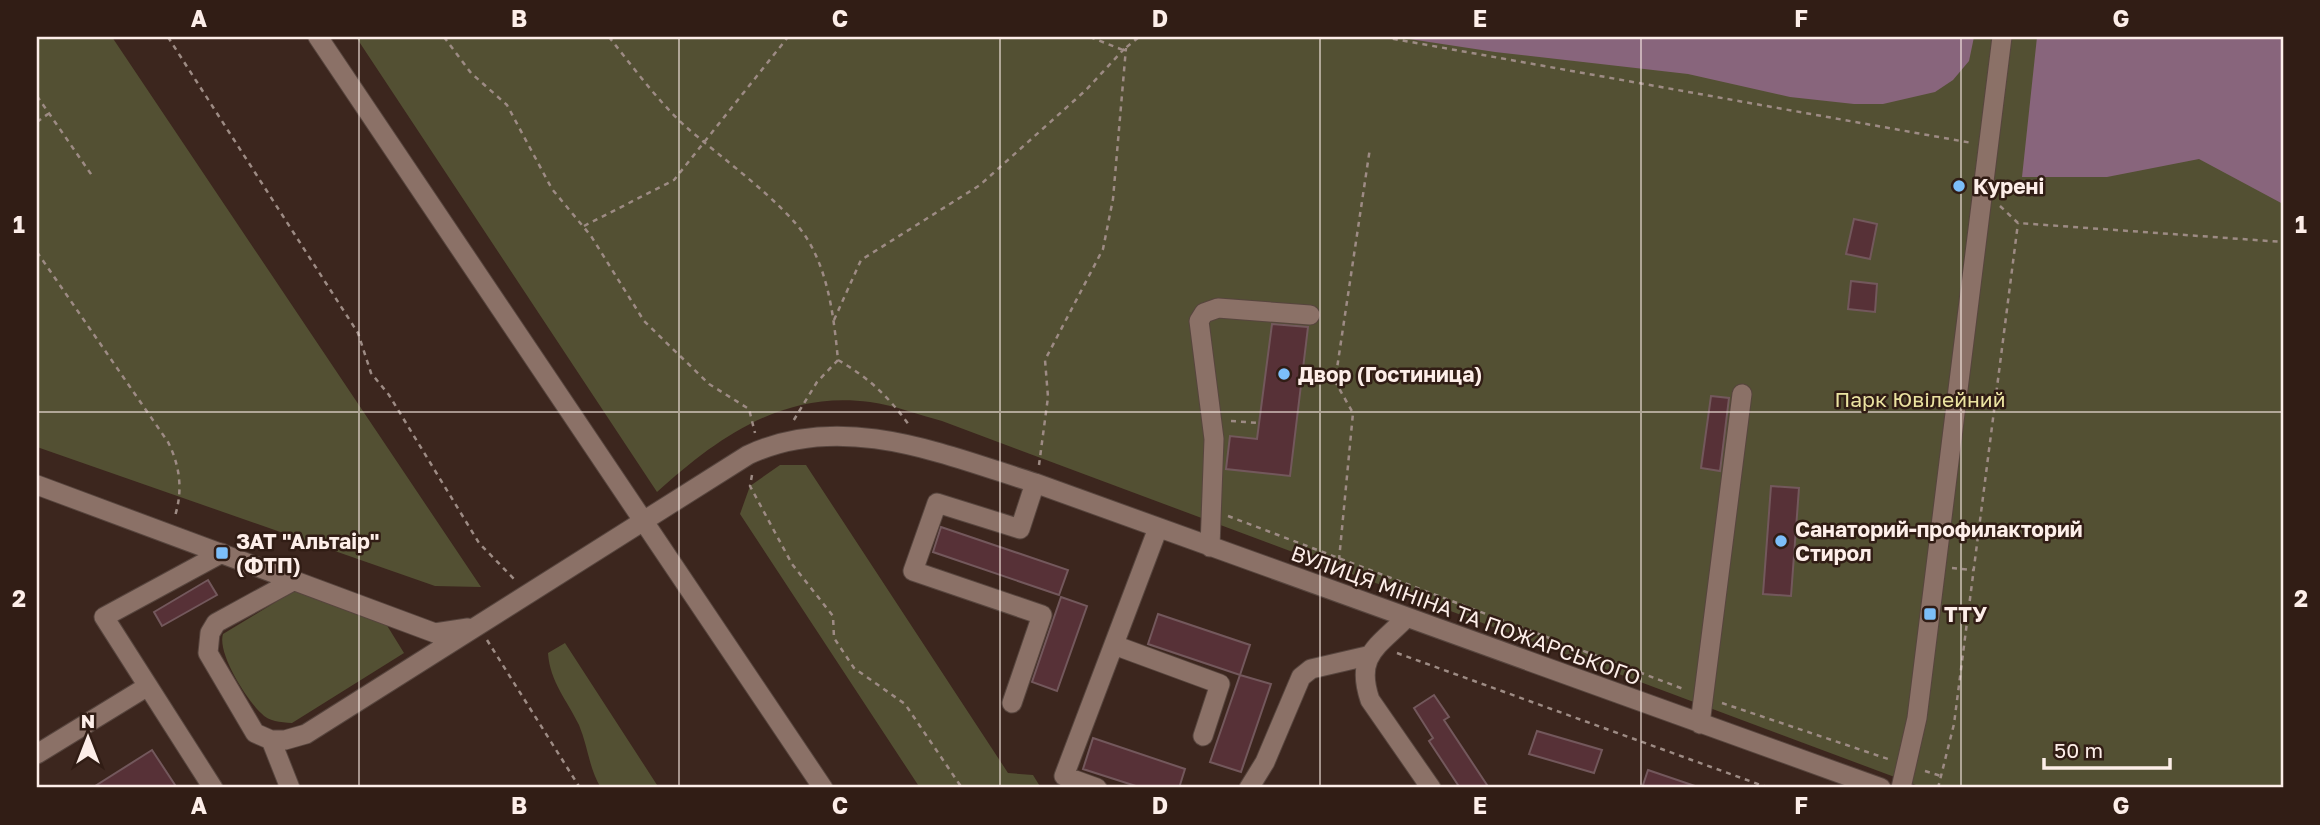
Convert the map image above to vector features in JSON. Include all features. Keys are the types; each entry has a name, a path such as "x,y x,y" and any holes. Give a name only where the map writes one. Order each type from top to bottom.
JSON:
{"street":[{"path":"318,37 824,788"},
{"path":"1901,788 1917,718 2002,37"},
{"path":"1210,547 1213,419 1199,332 1203,313 1218,308 1310,315"},
{"path":"1700,724 1742,394"},
{"name":"ВУЛИЦЯ МІНІНА ТА ПОЖАРСЬКОГО","path":"271,740 296,738 306,734 755,452 781,441 837,436 925,448 1035,483 1405,619 1881,788"},
{"path":"1012,704 1042,615 913,571 937,503 1020,529 1035,483"},
{"path":"37,485 435,633 476,627"},
{"path":"1097,788 1063,776 1158,528"},
{"path":"213,788 104,617 222,553"},
{"path":"290,788 271,740 255,733 211,662 207,643 216,623 293,581"},
{"path":"1405,619 1372,651 1364,670 1370,699 1431,788"},
{"path":"1114,645 1220,684 1203,736"},
{"path":"1249,788 1265,762 1300,677 1311,669 1372,651"},
{"path":"37,754 148,685"}],"path":[{"path":"168,37 358,333 371,373 388,395 479,543 498,566 530,592"},
{"path":"444,37 471,74 508,105 552,189 583,226 644,321 709,384 749,409 757,439 750,486 792,564 833,616 834,638 854,668 905,704 962,788"},
{"path":"609,37 682,122 784,212 806,236 818,260 834,320 838,360 817,382 781,441"},
{"path":"583,226 674,180 788,37"},
{"path":"1090,37 1123,50 1126,48"},
{"path":"834,320 861,260 980,185 1086,90 1139,37"},
{"path":"1383,37 1988,146"},
{"path":"1035,483 1048,397 1045,360 1088,280 1106,236 1113,200 1126,48"},
{"path":"37,96 93,177"},
{"path":"37,121 48,114"},
{"path":"1339,560 1353,413 1336,383 1336,375 1370,148"},
{"path":"1983,189 2018,223 2283,242"},
{"path":"1938,788 1954,724 2018,223"},
{"path":"37,252 175,456 179,470 179,503 170,534"},
{"path":"838,360 866,376 886,394 925,448"},
{"path":"1213,419 1259,423"},
{"path":"1212,510 1704,697 1941,776"},
{"path":"476,627 501,659 580,788"},
{"path":"1372,651 1769,788"}],"green space":[{"path":"37,37 112,37 481,587 435,586 37,447"},
{"name":"Парк Ювілейний","path":"356,37 2283,37 2283,788 1924,788 942,421 879,403 838,400 808,403 780,411 753,422 703,453 657,492"},
{"path":"780,465 806,465 1008,773 1033,775 1041,788 920,788 740,514 750,486"},
{"path":"297,589 383,619 404,653 292,723 279,722 264,716 241,687 228,664 222,642 223,634"},
{"path":"565,643 659,788 601,788 579,725 549,663 548,653"}],"shaded area":[{"path":"1396,37 1974,37 1969,61 1953,80 1935,92 1883,104 1854,104 1790,97 1688,74 1495,52"},
{"path":"2037,37 2283,37 2283,204 2199,159 2107,177 2022,177"}],"building":[{"path":"1854,219 1877,224 1870,259 1846,254"},
{"path":"1851,281 1877,284 1875,312 1848,309"},
{"name":"Двор (Гостиница)","path":"1272,324 1308,327 1290,476 1226,469 1230,436 1257,439"},
{"path":"1711,396 1729,398 1720,471 1701,468"},
{"name":"Санаторий-профилакторий Стирол","path":"1771,486 1799,488 1791,596 1763,594"},
{"path":"941,527 1068,570 1059,595 933,552"},
{"path":"208,580 217,595 162,626 154,612"},
{"path":"1061,597 1087,606 1057,691 1032,682"},
{"path":"1158,614 1250,645 1240,675 1148,644"},
{"path":"1240,675 1271,684 1241,772 1210,762"},
{"path":"1434,695 1449,717 1444,720 1489,788 1460,788 1429,741 1433,738 1414,708"},
{"path":"1537,731 1602,750 1594,773 1529,754"},
{"path":"1093,738 1185,769 1179,788 1142,788 1083,769"},
{"path":"152,750 177,788 92,788"},
{"path":"1648,770 1695,786 1695,788 1642,788"}],"place":[{"name":"Курені","path":"1959,186"},
{"name":"Двор (Гостиница)","path":"1284,374"},
{"name":"Санаторий-профилакторий Стирол","path":"1781,541"},
{"name":"ЗАТ \"Альтаір\" (ФТП)","path":"222,553"},
{"name":"ТТУ","path":"1930,614"}]}
